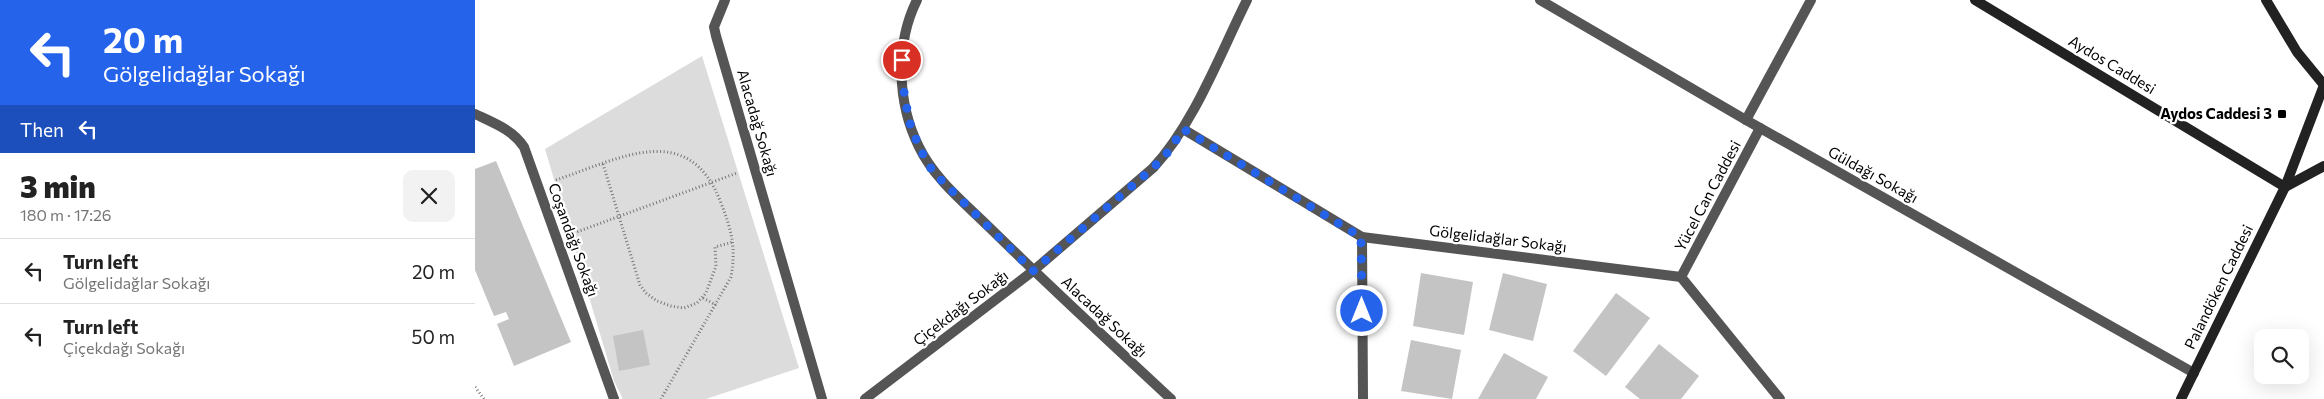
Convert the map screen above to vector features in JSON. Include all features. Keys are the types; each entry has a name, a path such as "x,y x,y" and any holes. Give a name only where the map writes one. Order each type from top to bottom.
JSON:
{"street":[{"name":"Alacadağ Sokağı","path":"725,0 714,27 823,399"},
{"name":"Alacadağ Sokağı","path":"917,0 906,30 902,60 904,92 909,121 919,147 933,172 1033,271 1171,399"},
{"name":"Çiçekdağı Sokağı","path":"865,399 1033,271 1153,168 1169,151 1183,129 1247,0"},
{"name":"Güldağı Sokağı","path":"1540,0 1746,120 2194,373"},
{"path":"1746,120 1811,0"},
{"name":"Aydos Caddesi","path":"1975,0 2285,187"},
{"path":"2266,0 2297,52 2324,85"},
{"name":"Palandöken Caddesi","path":"2181,399 2285,187 2324,85"},
{"name":"Coşandağı Sokağı","path":"475,114 508,130 518,138 524,147 614,399"},
{"name":"Yücel Can Caddesi","path":"1681,277 1761,128"},
{"name":"Gölgelidağlar Sokağı","path":"1183,129 1361,237 1681,277"},
{"path":"2285,187 2324,166"},
{"path":"1361,237 1363,399"},
{"path":"1681,277 1780,399"}],"path":[{"path":"538,186 642,151 667,151 687,159 703,169 712,182 731,228 735,256 731,277 661,399"},
{"path":"603,164 640,285 646,293 657,301 684,308 697,303 703,298 716,266 715,247 733,242"},
{"path":"557,239 755,167"},
{"path":"703,298 716,306"},
{"path":"475,387 484,399"}],"shaded area":[{"path":"702,56 799,368 706,399 623,399 614,381 545,149"}],"building":[{"path":"496,161 571,342 514,366 497,324 509,319 506,312 494,316 475,270 475,169"},
{"path":"1421,273 1473,282 1464,335 1413,326"},
{"path":"1503,273 1547,284 1533,341 1489,330"},
{"path":"1616,293 1650,318 1606,376 1573,351"},
{"path":"643,330 650,365 619,371 613,336"},
{"path":"1411,340 1461,350 1452,399 1401,391"},
{"path":"1659,344 1699,376 1681,399 1640,399 1625,387"},
{"path":"1504,353 1548,377 1536,399 1478,399"}],"place":[{"name":"Aydos Caddesi 3","path":"2282,114"}],"route":[{"path":"902,60 904,92 909,121 919,147 933,172 1033,271 1153,168 1169,151 1183,129 1361,237 1362,311"}]}
